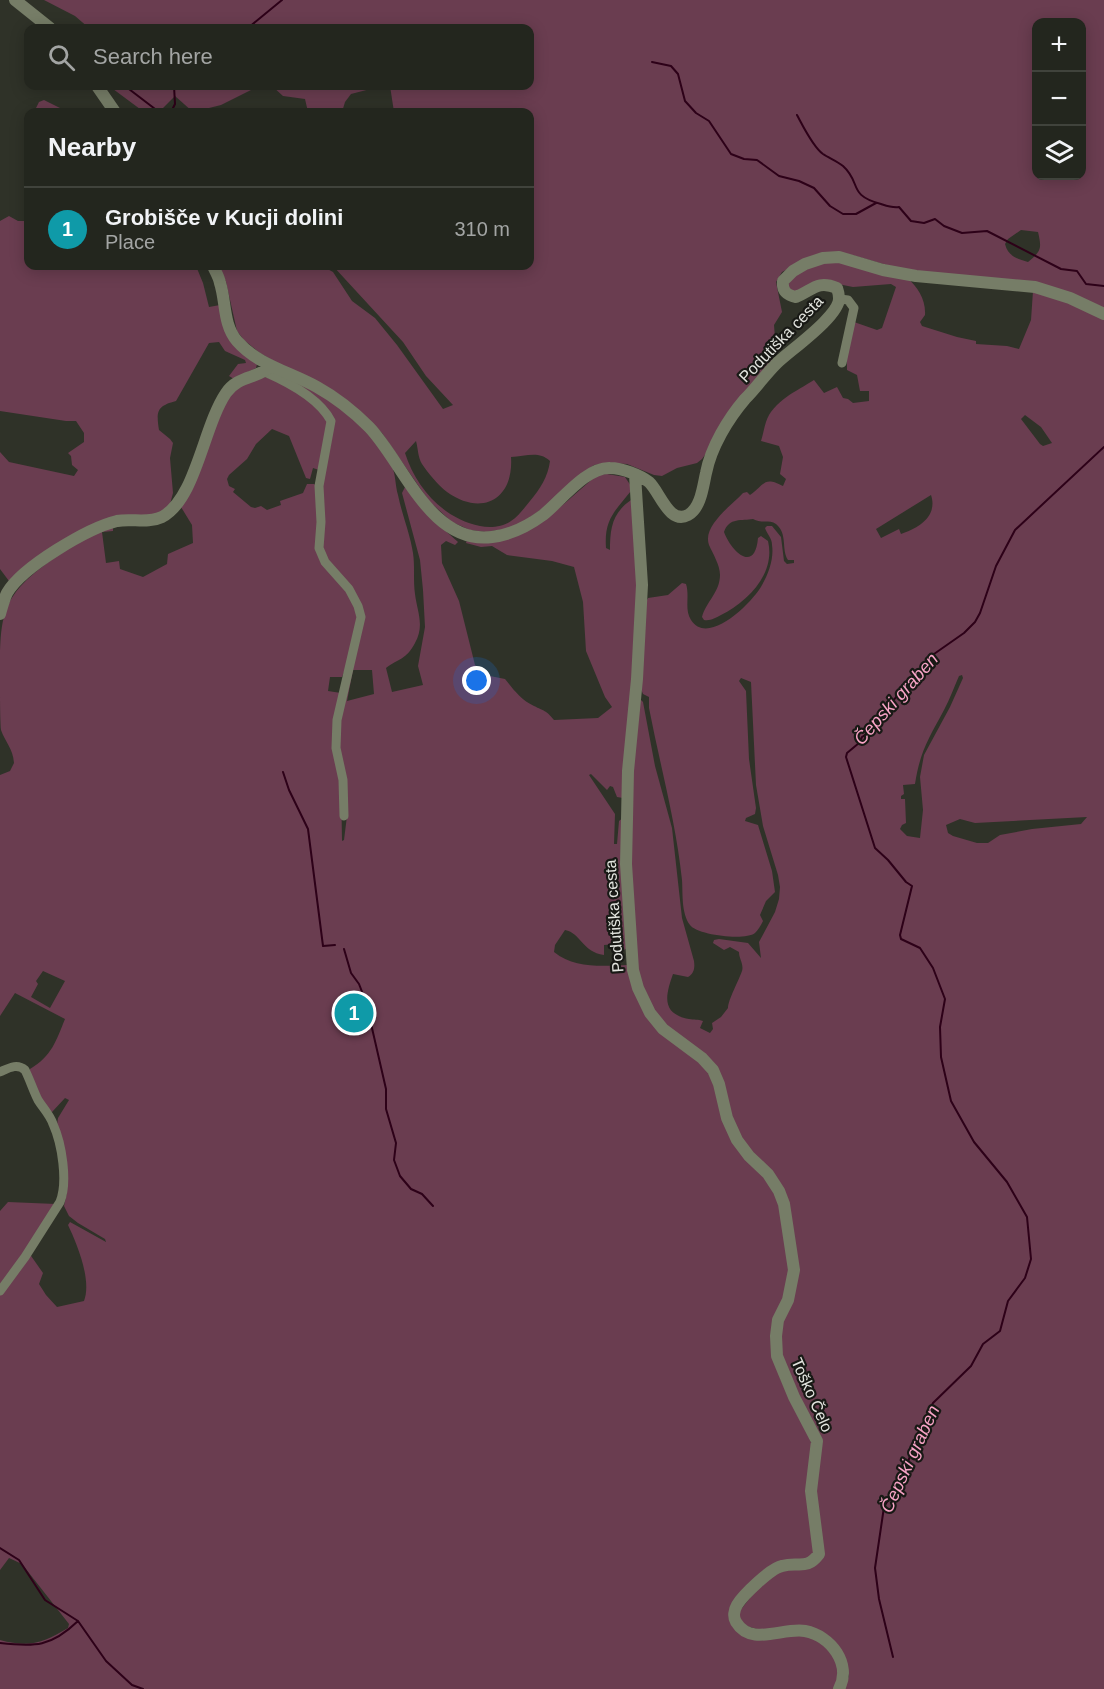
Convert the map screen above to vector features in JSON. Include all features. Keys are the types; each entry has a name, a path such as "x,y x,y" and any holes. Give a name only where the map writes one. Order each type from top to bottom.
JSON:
{"street":[{"path":"15,0 45,24"},
{"path":"100,90 112,108"},
{"name":"Podutiška cesta","path":"215,270 235,339 268,369 319,388 369,427 428,508 451,527 465,534 491,537 520,529 543,515 587,475 609,467 648,482 658,492 670,512 679,517 686,516 693,511 714,450 739,407 777,363 814,332 835,310 840,299 837,288 826,284 816,286 796,297 789,296 782,288 783,281 785,277 805,264 823,258 839,257 883,270 916,276 1035,287 1070,298 1104,314"},
{"path":"840,299 848,300 854,308 842,363"},
{"path":"0,614 6,594 11,587 33,568 82,535 119,521 148,521 160,518 171,511 182,497 191,478 211,421 226,393 231,386 246,377 268,369 326,412 331,422 319,486 321,522 319,548 325,562 349,589 361,617 337,720 336,748 343,780 344,816"},
{"name":"Podutiška cesta","path":"634,475 642,585 637,679 628,771 626,864 633,970 638,988 650,1013 663,1029 702,1058 712,1070 719,1084 727,1118 737,1140 749,1156 768,1174 779,1191 784,1204 794,1270 788,1300 778,1320 776,1336"},
{"path":"0,1072 13,1066 21,1066 25,1070 58,1137 64,1181 64,1192 56,1210 0,1291"},
{"name":"Toško Čelo","path":"776,1336 777,1356 781,1368 817,1441 811,1491 819,1554 813,1562 806,1565 782,1566 771,1572 736,1606 734,1616 746,1632 758,1635 793,1630 806,1631 832,1646 842,1660 845,1670 840,1689"}],"shaded area":[{"path":"44,0 1104,0 1104,310 1075,297 911,272 852,255 801,262 782,272 776,282 782,312 774,325 772,363 697,463 677,468 662,476 627,464 594,465 563,494 516,527 486,532 470,530 452,522 429,501 382,433 361,412 260,353 244,340 237,331 226,282 221,270 329,270 333,272 352,301 375,318 397,345 443,409 453,405 426,376 403,342 337,270 534,270 534,108 393,108 391,90 534,90 534,24 84,24 75,16","holes":["1021,230 1038,232 1039,249 1028,262 1008,251 1005,244 1008,239","416,441 419,456 427,471 447,492 472,503 493,500 501,493 511,472 511,457 536,455 550,461 543,482 519,514 504,525 488,527 455,517 433,500 416,478 405,453"]},
{"path":"114,90 251,90 221,105 209,108 188,108 175,96 163,108 139,108"},
{"path":"276,90 366,90 351,94 343,108 307,108 305,99 283,96"},
{"path":"44,100 60,108 36,108 39,102"},
{"path":"9,216 18,221 24,221 24,270 198,270 209,307 220,305 257,364 256,368 234,379 229,376 238,364 246,363 245,360 225,351 219,342 209,343 176,401 159,410 159,430 173,443 170,458 173,493 169,508 158,515 120,518 9,581 0,569 0,452 9,462 74,476 78,470 72,465 71,456 68,453 84,442 84,433 76,421 0,411 0,221"},
{"path":"839,261 907,278 915,285 923,299 925,315 920,322 922,326 976,341 976,344 1019,349 1031,320 1033,291 1065,301 1104,320 1104,1689 843,1689 849,1676 846,1661 810,1627 765,1631 742,1625 737,1615 772,1576 784,1570 810,1568 822,1558 815,1492 819,1465 782,1360 782,1323 791,1304 789,1211 748,1151 733,1124 723,1085 659,1019 639,981 631,904 630,817 638,700 643,702 655,766 672,828 682,918 694,964 693,972 688,977 673,974 667,996 669,1008 680,1016 703,1021 700,1028 710,1033 713,1029 712,1023 728,1008 742,968 739,952 730,947 724,950 713,943 714,940 748,943 761,958 759,942 775,912 779,899 778,875 763,826 756,785 751,682 741,678 739,681 746,691 749,759 756,808 755,814 746,818 745,821 758,825 772,871 775,892 766,901 760,915 763,921 755,933 742,937 721,936 694,929 685,915 676,837 649,708 649,697 643,694 641,689 645,604 648,598 668,595 682,583 686,584 689,616 699,627 708,628 730,619 750,601 767,576 772,560 772,550 771,540 765,528 767,526 772,526 781,537 784,561 787,564 794,563 794,560 788,560 786,556 782,532 776,524 753,519 732,522 724,532 732,547 743,556 748,557 753,555 758,538 761,536 768,541 768,565 757,586 740,603 713,619 704,620 702,617 715,592 720,575 708,538 714,523 743,493 747,492 750,495 768,482 783,486 786,479 780,474 783,457 779,446 761,441 766,422 774,408 786,397 814,380 824,393 837,387 843,398 853,403 869,401 869,391 860,391 857,375 847,370 847,355 854,322 877,330 882,328 896,287 891,284 853,287 838,284 795,292 790,290 788,286 791,280 802,271","holes":["1025,415 1041,427 1052,443 1043,446 1040,444 1021,419","931,495 932,509 920,525 901,534 899,529 881,538 876,529","962,675 963,678 924,755 920,777 923,810 920,838 907,836 900,829 906,823 905,799 901,799 904,794 903,785 915,784 926,745 959,676","1087,817 1081,824 1000,835 988,843 977,843 953,836 948,833 946,825 960,819 975,823"]},
{"path":"262,376 290,387 310,399 325,414 328,422 328,437 322,464 319,470 313,468 310,479 306,478 289,436 272,429 256,444 247,459 227,479 229,486 235,489 233,492 251,507 261,506 267,510 281,505 280,501 303,493 307,484 317,486 319,520 317,550 323,562 346,587 357,605 359,617 348,662 342,677 330,677 328,691 341,693 334,740 341,779 342,841 347,816 344,802 345,780 339,757 338,728 362,616 352,590 325,558 321,546 323,519 321,487 332,435 331,417 320,403 295,385 296,381 324,397 362,426 382,450 393,468 413,553 414,589 420,630 412,649 386,668 392,692 423,685 418,666 425,627 423,590 420,560 402,493 405,487 430,517 458,542 455,545 446,541 441,545 442,563 459,601 475,665 490,676 505,679 529,704 547,712 554,720 598,718 612,707 605,697 586,651 583,602 574,567 552,561 507,555 492,546 481,547 466,543 467,540 505,539 522,532 554,512 597,475 625,477 631,486 631,491 611,517 606,538 606,548 610,550 613,522 620,510 631,500 633,501 638,568 637,628 623,798 617,797 613,787 610,786 607,790 591,774 589,775 615,814 614,844 617,844 619,821 624,817 624,880 628,948 619,952 616,944 604,945 604,955 597,953 565,930 555,945 554,952 580,964 628,965 633,987 649,1017 664,1034 702,1062 708,1071 735,1142 773,1187 781,1205 786,1231 789,1275 785,1298 772,1326 771,1344 780,1378 811,1436 813,1447 807,1482 814,1555 809,1559 785,1560 773,1566 740,1595 731,1610 730,1618 738,1632 749,1638 799,1635 812,1636 824,1643 835,1655 840,1668 834,1689 0,1689 0,1640 19,1644 36,1643 68,1628 69,1624 22,1564 9,1558 0,1570 0,1295 29,1253 43,1273 39,1284 57,1307 84,1301 85,1273 68,1225 70,1222 106,1242 105,1239 69,1216 64,1206 67,1192 62,1144 57,1125 58,1118 69,1100 65,1098 52,1112 47,1110 30,1074 30,1069 43,1059 52,1047 65,1019 15,993 0,1016 0,775 10,771 14,763 12,753 1,730 0,657 3,621 7,607 24,583 70,547 98,532 113,527 113,531 102,532 106,563 119,561 120,569 143,577 167,564 168,554 193,543 192,525 181,507 217,414 233,390 250,379","holes":["353,670 372,670 374,694 347,701","43,971 65,981 50,1008 31,997 38,984 36,981"]},
{"path":"8,1202 56,1204 0,1288 0,1211"}],"waterway":[{"path":"253,24 282,0"},
{"path":"652,62 671,66 678,74 685,101 696,113 709,121 731,154 744,159 757,160 779,176 814,188 830,206 843,214 856,214 876,203"},
{"path":"130,90 154,108"},
{"path":"173,108 174,90"},
{"path":"797,115 808,136 823,154 849,172 863,197 887,206 899,207 911,221 924,223 935,219 944,226 962,233 987,231 1061,269 1077,271 1086,284 1104,286"},
{"name":"Čepski graben","path":"893,1657 879,1599 875,1568 884,1507 905,1471 916,1438 933,1403 971,1366 983,1344 1000,1331 1008,1301 1025,1278 1031,1259 1027,1217 1007,1182 974,1142 951,1101 941,1057 940,1027 945,999 933,968 920,948 901,939 900,935 912,886 875,848 846,757 862,737 871,731 899,693 923,670 934,654 964,633 975,622 996,566 1015,530 1104,447"},
{"path":"283,772 308,829 323,946 335,945"},
{"path":"344,949 351,973 359,984 366,1002 386,1089 386,1109 396,1143 394,1160 400,1176 411,1189 422,1194 433,1206"},
{"path":"0,1548 19,1560 45,1600 78,1621 106,1661 132,1685 143,1689"},
{"path":"0,1643 23,1645 42,1643 59,1636 78,1621"}],"place":[{"name":"Grobišče v Kucji dolini","path":"354,1013"}]}
